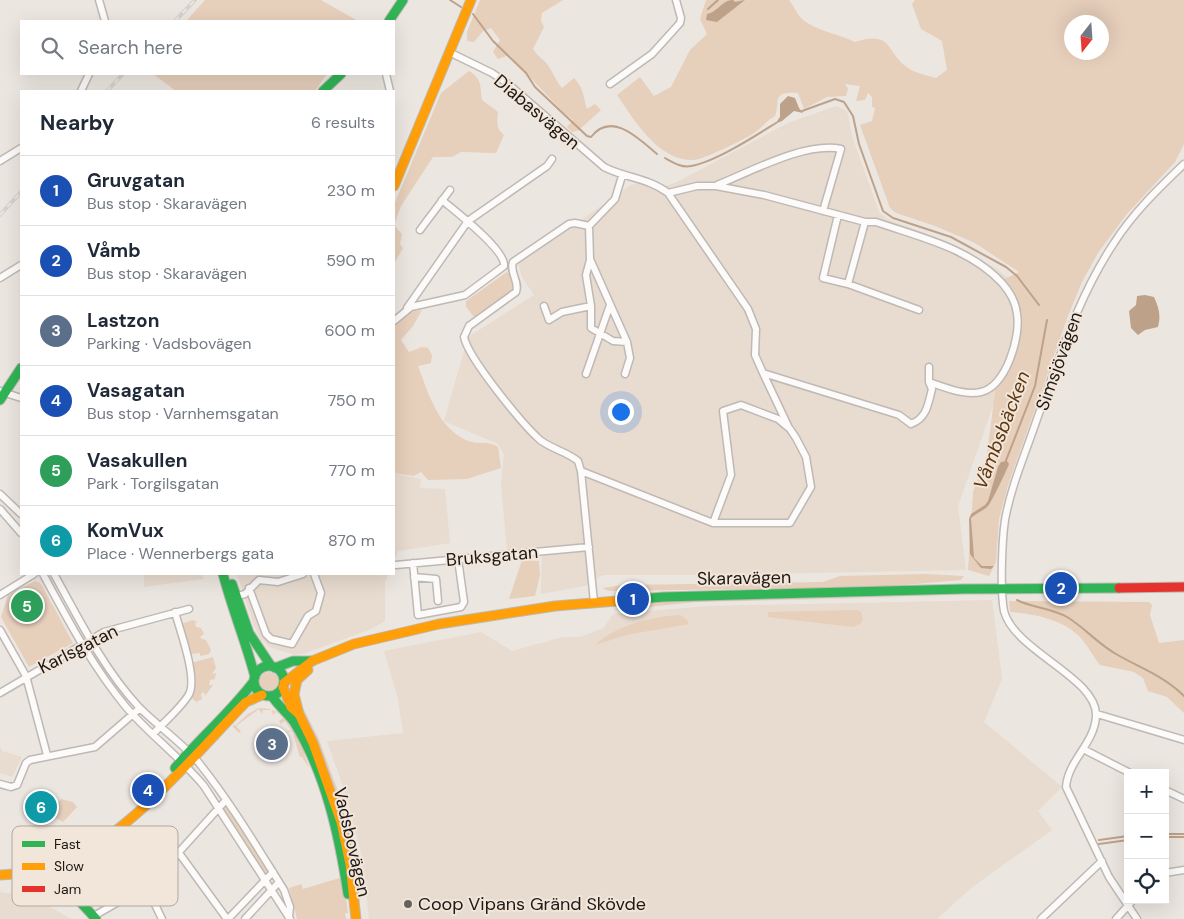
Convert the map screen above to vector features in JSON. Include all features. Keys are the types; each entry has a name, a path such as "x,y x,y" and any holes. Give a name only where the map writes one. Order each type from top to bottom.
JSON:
{"main road":[{"path":"390,20 403,0"},
{"path":"395,184 471,0"},
{"path":"324,90 339,75"},
{"path":"1,394 20,369"},
{"path":"190,754 243,707 278,693 283,685 275,668 252,640 224,575"},
{"path":"230,575 237,625 247,645 256,676 256,689 267,696"},
{"name":"Skaravägen","path":"283,685 312,660 354,644 439,624 539,608 594,602 663,596 1003,589 1184,588"},
{"name":"Skaravägen","path":"275,668 303,660 312,660"},
{"name":"Vadsbovägen","path":"312,660 294,687 294,694 299,714 313,743 341,822 350,864 356,919"},
{"path":"124,826 236,705 256,676 275,668"},
{"name":"Vadsbovägen","path":"283,685 292,707 299,714"},
{"name":"Vadsbovägen","path":"267,696 294,722 320,780 333,815 352,919"},
{"path":"84,906 95,917"}],"street":[{"path":"99,0 105,20"},
{"path":"610,84 652,54 680,23 681,18 676,0"},
{"name":"Diabasvägen","path":"449,52 492,73 507,83 550,118 596,161 622,176 654,184 668,193"},
{"path":"81,90 89,75"},
{"path":"386,75 390,90"},
{"path":"716,186 808,149 831,147 841,149 823,211"},
{"path":"0,161 20,149"},
{"path":"395,319 407,308 468,221 547,166 552,159"},
{"name":"Simsjövägen","path":"1097,714 1094,703 1088,693 1015,633 1005,612 1003,589 1005,521 1078,308 1114,243 1139,210 1184,164"},
{"path":"622,176 615,199 588,226 590,259 586,275 591,306 590,328 601,332 613,341 627,342"},
{"path":"581,472 713,523 790,523 811,487 806,457 790,429 755,355 756,329 748,309 668,193 698,186 716,186 764,195 865,222 876,222 942,245 989,271 1003,285 1012,299 1017,314 1015,342 1008,364 995,384 988,389 973,392 928,382"},
{"path":"420,230 450,190"},
{"path":"442,200 468,221 503,258 518,286 516,292 468,326 464,334 466,343 492,383 532,430 546,444 574,457 578,461 581,472 594,602"},
{"path":"838,215 823,278 848,284 920,310"},
{"path":"848,284 865,222"},
{"path":"407,308 465,296 569,224 575,223 588,226"},
{"path":"590,259 627,342 630,358 625,374"},
{"path":"0,278 20,266"},
{"path":"586,374 610,305"},
{"path":"544,306 550,320 562,312 591,306"},
{"path":"763,373 899,415 911,424 921,420 926,412 932,389 928,382 929,366"},
{"path":"1,394 20,398"},
{"path":"713,523 730,475 723,411 741,405 778,420 790,429"},
{"path":"0,494 20,513"},
{"path":"0,509 19,525"},
{"name":"Bruksgatan","path":"396,565 589,547"},
{"path":"413,563 418,615 461,608 464,602 458,559"},
{"path":"0,596 32,575"},
{"path":"43,575 82,645 133,714 183,762 219,808 290,918"},
{"path":"55,575 90,640 140,708 190,754 226,800 279,882 290,907 290,918"},
{"path":"233,594 245,594 260,577 270,582 298,575"},
{"path":"249,588 266,634 271,639 292,644 308,616 316,611 321,593 314,575"},
{"path":"414,577 436,579 438,601"},
{"name":"Karlsgatan","path":"0,693 90,640 120,627 189,609"},
{"path":"154,734 188,696 192,686 191,674 175,612"},
{"path":"0,630 26,676 47,755"},
{"path":"0,784 11,787 17,786 26,763 47,755 95,747 140,708"},
{"path":"1137,919 1127,907 1102,861 1066,787 1069,770 1094,728 1097,714 1184,740"},
{"path":"1083,748 1124,770"},
{"path":"1169,792 1184,799"},
{"path":"226,800 179,853 227,919 273,872"},
{"path":"1042,919 1102,861"},
{"path":"1169,872 1184,870"},
{"path":"245,919 279,882"},
{"path":"1116,919 1130,904"},
{"path":"95,917 114,906"},
{"path":"156,906 162,919"}],"shaded area":[{"path":"205,0 321,0 356,20 187,20"},
{"path":"480,0 563,0 542,13 541,21 544,27 533,49 547,65 562,88 574,78 581,89 587,109 595,104 601,110 579,130 572,132 567,127 573,120 562,111 509,55 498,59 493,52 500,40 491,28 483,31 474,42 467,41 467,32"},
{"path":"706,0 789,0 800,17 818,29 855,42 877,39 884,42 904,65 913,71 936,78 947,70 942,41 921,29 912,4 915,0 1184,0 1184,144 1175,162 1126,215 1098,253 1082,282 1068,316 1008,485 999,519 996,562 989,576 968,570 973,492 987,454 996,385 1008,372 1018,342 1021,313 1014,296 1002,280 1019,272 975,243 935,226 896,213 890,208 860,125 872,121 875,108 872,107 872,97 868,93 865,100 856,101 860,86 845,84 848,89 846,96 827,97 804,109 798,93 780,95 775,116 757,131 724,149 699,159 681,159 659,147 631,116 617,95 640,77 654,96 671,87 690,50 707,34 700,19"},
{"path":"733,0 735,2 745,0 717,22 706,20 707,14 726,2"},
{"path":"469,71 478,80 482,100 498,112 498,128 504,135 496,153 461,152 452,157 433,157 401,206 395,222 395,203 441,93"},
{"path":"154,75 326,75 316,90 175,90"},
{"path":"788,96 795,98 803,113 794,111 775,124 780,117 780,104"},
{"path":"836,106 847,111 852,136 879,212 887,219 941,239 997,269 1014,283 1034,312 1007,393 994,403 958,506 966,570 718,575 603,575 585,586 541,594 542,548 507,551 501,484 504,454 498,444 444,421 468,337 534,295 522,277 518,264 631,185 639,183 660,192 665,186 675,183 788,123"},
{"path":"395,226 402,234 400,244 403,248 395,262"},
{"path":"507,272 512,277 513,292 474,317 466,307 466,301"},
{"path":"1137,296 1154,297 1159,312 1159,323 1158,327 1145,330 1138,335 1131,328 1129,311 1136,305"},
{"path":"422,310 413,326 401,340 409,352 422,347 428,348 432,355 431,363 418,366 436,410 449,428 468,441 491,444 498,447 501,468 467,479 428,480 421,472 414,476 395,473 395,323 409,312"},
{"path":"1007,461 1008,467 990,503 971,518 974,558 982,566 994,566 991,569 981,568 970,554 969,519 971,514 988,501 998,467 1001,462"},
{"path":"395,473 421,479 420,488 445,489 450,543 398,551 395,559"},
{"path":"522,560 539,561 540,575 535,596 509,599"},
{"path":"925,574 964,576 961,580 881,587 609,591 602,588 623,585 823,582 840,576"},
{"path":"144,575 202,575 204,579 144,587"},
{"path":"237,575 388,575 385,582 385,621 371,629 306,653 295,655 269,647 260,638 253,623"},
{"path":"35,581 43,587 73,643 29,667 1,617 8,595"},
{"path":"990,595 696,602 639,608 639,606 658,602"},
{"path":"992,600 1002,679 984,722 1062,787 1038,811 1052,830 971,888 937,919 369,919 362,857 347,798 327,741 403,733 398,699 384,651 481,632 512,651 563,637 580,637 604,628 613,614 709,606"},
{"path":"1009,601 1149,602 1152,605 1150,615 1159,643 1184,640 1184,713 1167,697 1148,691 1143,678 1134,672 1100,665 1082,639 1072,630 1047,618 1010,612"},
{"path":"857,610 861,612 863,620 860,624 853,627 768,617 768,612"},
{"path":"680,615 689,624 626,635 595,645 613,632 634,623"},
{"path":"193,620 198,623 195,623 196,627 201,628 204,634 200,637 206,640 211,650 209,654 200,656 200,653 191,654 190,656 181,624"},
{"path":"213,657 216,668 212,674 216,673 215,679 210,680 209,685 213,685 205,696 204,692 201,694 202,699 196,702 191,697 195,681 191,663"},
{"path":"269,672 276,675 279,682 276,689 269,692 262,689 259,682 262,675"},
{"path":"302,681 299,690 300,702 318,737 341,799 335,793 313,730 297,701 298,685"},
{"path":"259,708 272,710 263,710 262,714 259,709 236,726 241,731 239,733 233,727 233,724 235,726 248,714"},
{"path":"279,714 286,720 292,730 294,729 307,754 304,753 309,768 302,757 300,757 292,731 285,733 291,730 285,721 281,724 279,721 283,718"},
{"path":"0,746 2,751 22,757 12,777 0,773"},
{"path":"61,799 73,802 77,807 63,822 54,817 57,803"},
{"path":"224,806 228,806 269,871 267,874 264,873 223,810"},
{"path":"343,877 348,913 345,913 346,919 297,919 289,888 301,884 303,889"},
{"path":"0,892 12,894 12,906 49,906 71,919 0,919"}],"waterway":[{"path":"450,0 461,7"},
{"path":"708,9 718,0"},
{"path":"473,14 493,41 526,73 535,87 587,136 591,137 599,129 608,126 617,127 634,135 657,154"},
{"name":"Våmbsbäcken","path":"802,111 835,99 844,102 853,116 859,144 883,211 893,218 951,237 1006,267 1017,276 1039,305"},
{"name":"Våmbsbäcken","path":"665,158 678,165 691,166 701,164 735,148 776,123"},
{"name":"Våmbsbäcken","path":"1005,463 1035,386 1047,320"},
{"path":"1017,600 1067,617 1109,650 1160,678 1184,696"},
{"path":"1169,834 1184,834"},
{"path":"1099,840 1124,837"},
{"path":"1169,837 1184,837"},
{"path":"1099,844 1124,841"}],"railway":[{"path":"176,20 195,0"},
{"path":"108,90 122,75"},
{"path":"0,215 20,193"}],"traffic: fast":[{"path":"390,20 403,0"},
{"path":"324,90 340,75"},
{"path":"0,400 20,370"},
{"path":"223,575 255,677"},
{"path":"232,584 249,633 271,666"},
{"path":"617,601 663,597 963,589 1119,588"},
{"path":"275,668 293,661 312,661"},
{"path":"269,666 280,670 284,681 280,692 269,696 258,692 254,681 258,670 269,666"},
{"path":"175,768 254,681"},
{"path":"272,696 294,722 315,763 330,805 348,894"},
{"path":"84,906 96,919"}],"traffic: slow":[{"path":"395,184 471,0"},
{"path":"284,683 312,661 354,644 439,624 555,606 617,601"},
{"path":"308,670 297,680 294,694 299,714 313,743 341,822 350,864 356,919"},
{"path":"283,687 291,707 299,714"},
{"path":"121,826 155,797 246,702 262,695"},
{"path":"0,875 12,874"}],"traffic: jam":[{"path":"1119,588 1184,587"}],"place":[{"name":"Våmb","path":"1061,588"},
{"name":"Gruvgatan","path":"633,599"},
{"name":"Vasakullen","path":"27,606"},
{"name":"Lastzon","path":"272,744"},
{"name":"Vasagatan","path":"148,790"},
{"name":"KomVux","path":"41,807"},
{"name":"Coop Vipans Gränd Skövde","path":"408,904"}]}
